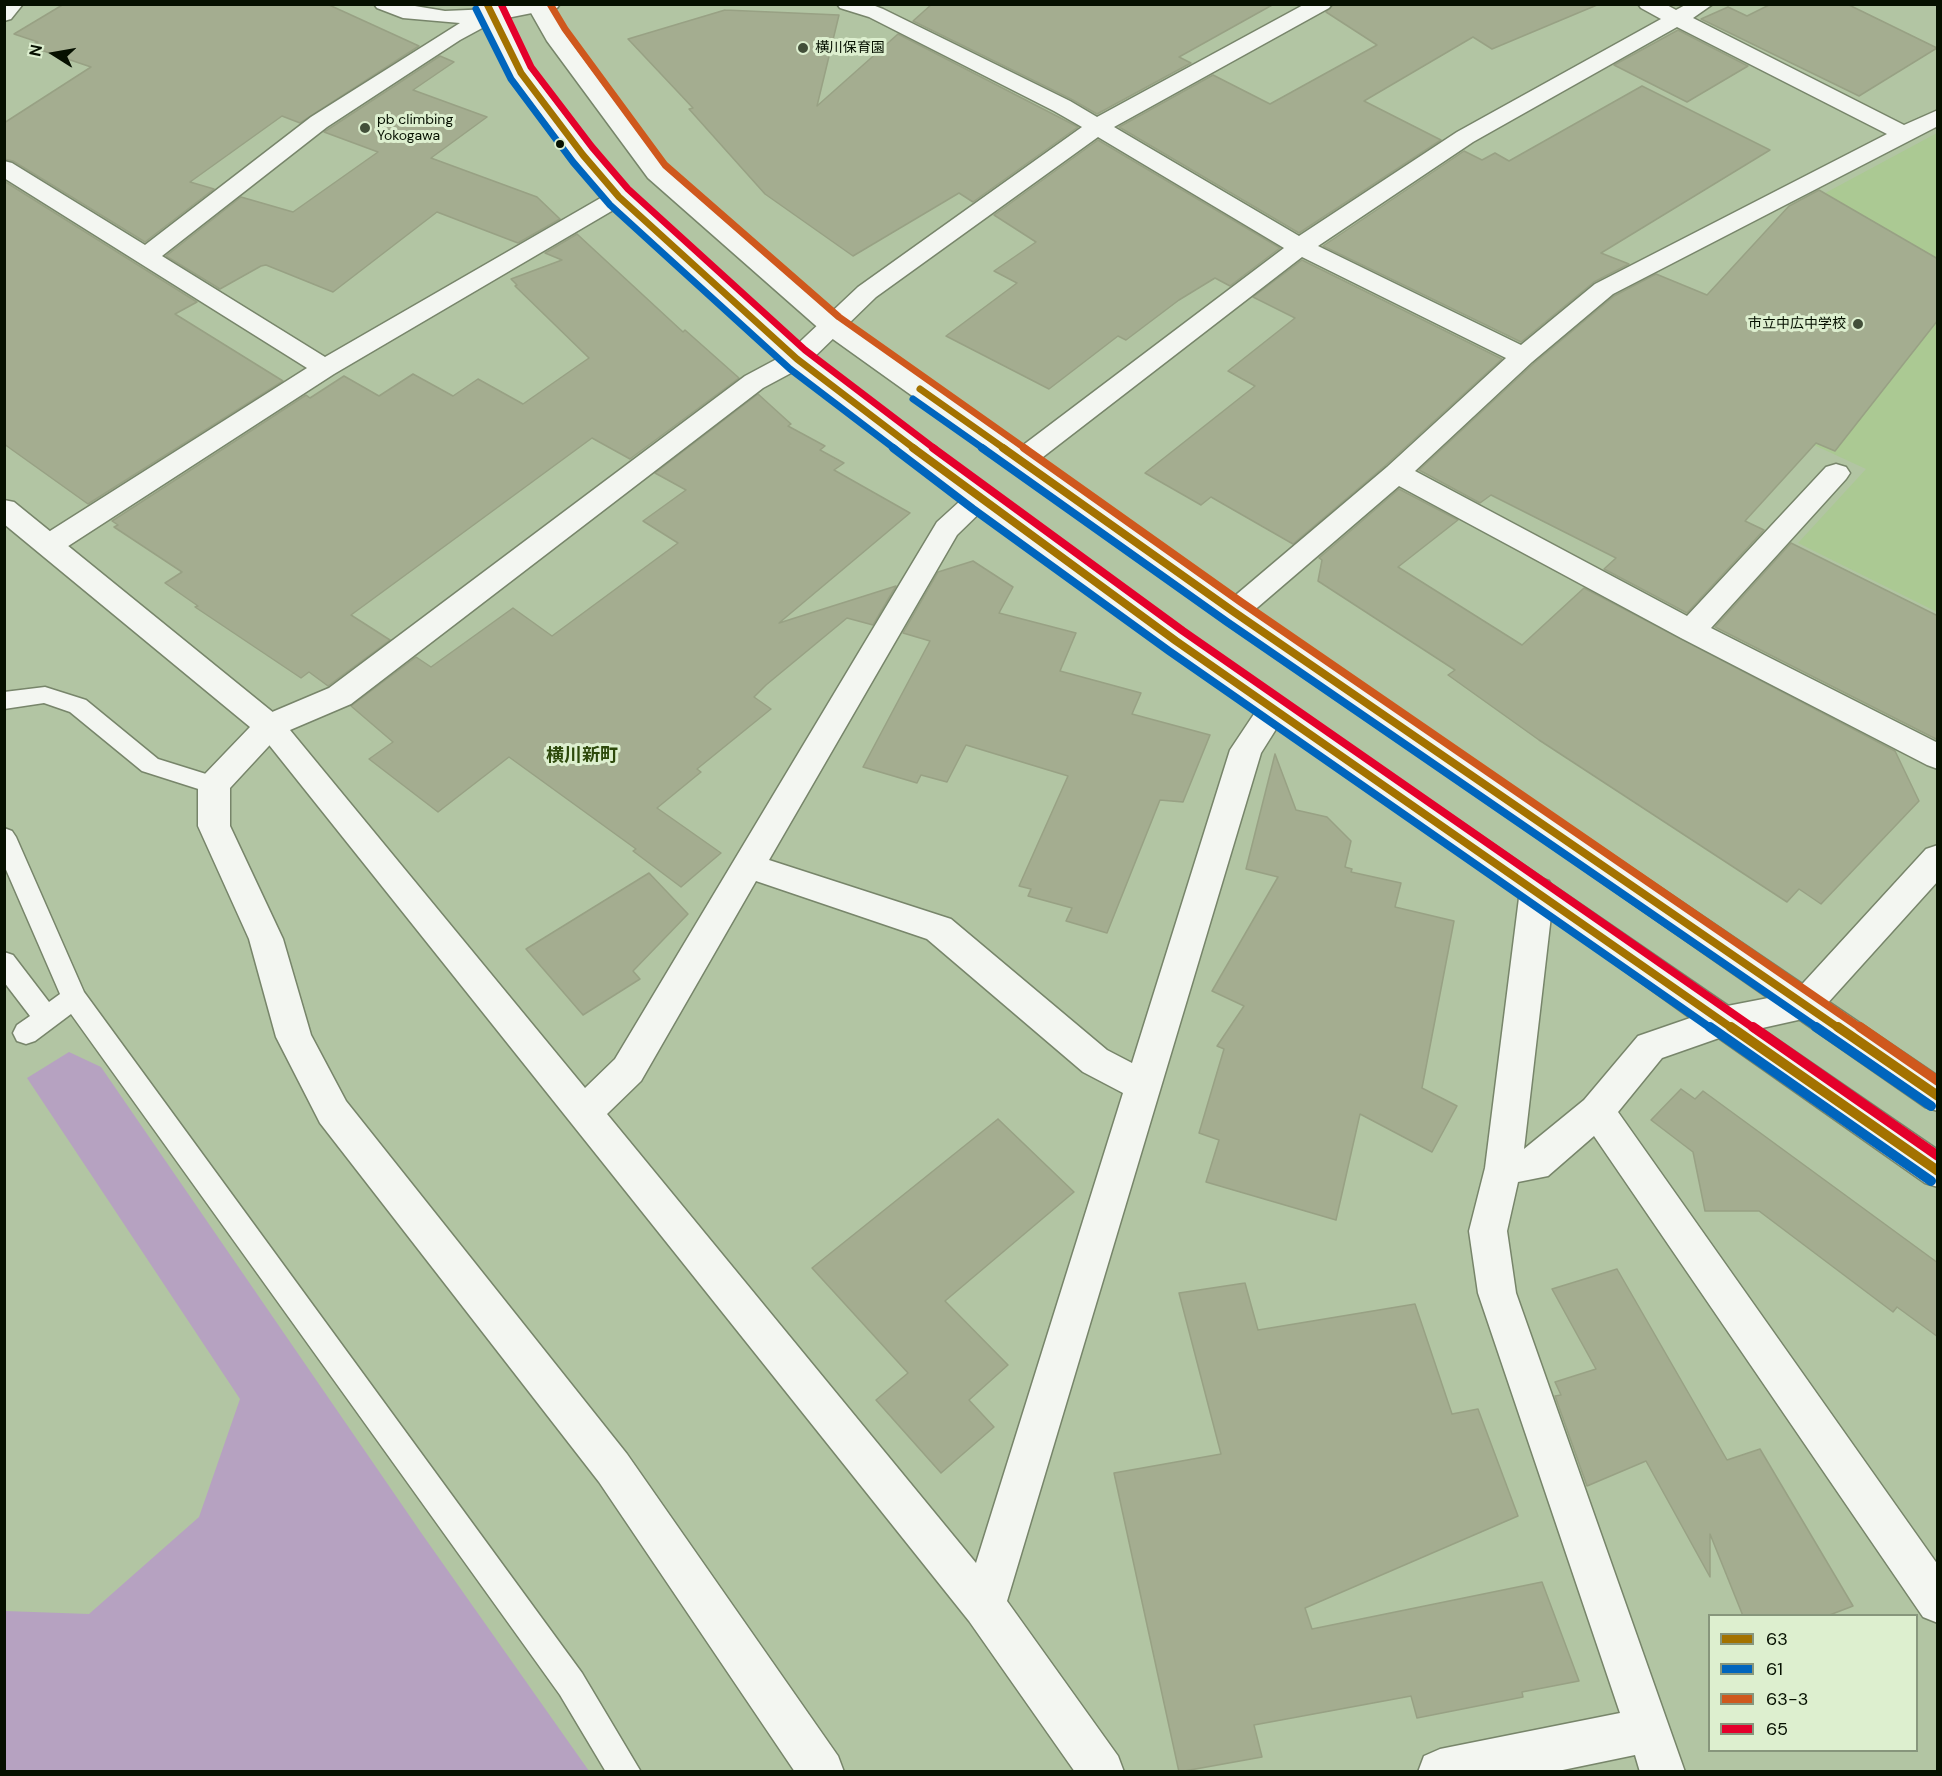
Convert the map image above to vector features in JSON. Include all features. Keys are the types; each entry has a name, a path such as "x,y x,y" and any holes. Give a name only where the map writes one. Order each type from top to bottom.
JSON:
{"street":[{"path":"4,15 13,4"},
{"path":"384,4 403,12 425,17 541,5 656,173 832,326 1234,612 1938,1096"},
{"path":"847,4 881,9 1062,106 1095,128 1300,247 1523,356"},
{"path":"822,1772 614,1468 333,1112 294,1037 266,939 214,825 214,785 269,726 340,696 754,382 797,360 867,292 1095,128 1322,4"},
{"path":"1648,4 1904,134"},
{"path":"1020,461 1300,247 1465,136 1703,4"},
{"path":"489,10 521,74 583,155 619,197 797,360 980,499 1273,710 1537,890 1722,1022 1938,1171"},
{"path":"145,257 226,192 320,122 489,10"},
{"path":"1234,612 1397,473 1523,356 1604,289 1938,117"},
{"path":"4,168 325,368"},
{"path":"49,545 325,368 619,197"},
{"path":"1691,631 1836,472"},
{"path":"1397,473 1691,631 1938,757"},
{"path":"584,1113 628,1070 947,529 980,499"},
{"path":"4,509 269,726 984,1606 1102,1772"},
{"path":"984,1606 1246,750 1273,710"},
{"path":"1503,1168 1535,1164 1597,1111 1650,1047 1722,1022 1804,1006 1938,858"},
{"path":"749,866 939,929 1095,1060 1143,1086"},
{"path":"1537,890 1503,1168 1488,1231 1497,1293 1663,1772"},
{"path":"1597,1111 1938,1602"},
{"path":"1440,1772 1647,1730"}],"lane":[{"path":"4,701 12,698 45,695 78,706 150,765 214,785"},
{"path":"4,837 74,998 571,1684 625,1772"},
{"path":"4,962 36,1025 74,998"}],"shaded area":[{"name":"市立中広中学校","path":"1937,133 1937,612 1798,543 1866,469 1714,399 1842,249 1775,220"},
{"path":"69,1052 101,1067 422,1534 589,1771 5,1771 5,1611 89,1614 199,1517 240,1399 27,1078"}],"building":[{"path":"64,4 327,4 419,46 300,123 282,116 190,182 214,189 145,242 13,161 4,159 4,123 91,67 29,46 38,42 14,34"},
{"path":"932,4 1274,4 1179,57 1191,63 1097,114 913,21"},
{"path":"1334,4 1597,5 1492,49 1473,37 1364,101 1441,140 1299,233 1119,127 1213,75 1270,104 1377,45 1326,12"},
{"path":"1771,4 1847,4 1937,48 1859,96 1701,19 1728,7 1747,16"},
{"path":"725,10 839,15 817,106 898,34 1078,127 973,202 959,193 853,256 765,194 689,109 693,108 628,39"},
{"path":"1678,30 1748,66 1687,102 1614,65"},
{"path":"440,56 454,62 413,90 487,117 431,158 537,197 560,219 518,243 437,212 333,292 266,265 220,289 166,256 241,197 293,212 378,152 324,132"},
{"path":"1642,86 1770,150 1601,253 1629,264 1594,282 1521,342 1323,246 1464,151 1482,160 1495,153 1509,161"},
{"path":"1098,140 1280,248 1230,286 1215,278 1179,300 1126,340 1118,336 1049,389 946,336 1017,283 994,271 1036,242 994,215"},
{"path":"4,181 197,302 175,314 283,381 88,504 4,444"},
{"path":"1819,190 1938,259 1938,320 1835,451 1816,443 1745,521 1764,530 1687,613 1604,569 1616,558 1491,495 1480,503 1419,470 1533,364 1614,296 1656,274 1707,295 1789,206"},
{"path":"577,234 683,332 685,330 739,378 630,459 592,438 351,615 390,640 328,686 309,672 301,678 195,607 198,606 165,583 182,572 114,527 118,525 112,521 306,395 310,398 344,376 379,396 413,374 453,396 478,379 523,404 589,358 515,286 517,285 511,279 562,260 545,253"},
{"path":"1302,260 1502,359 1386,465 1293,544 1211,497 1201,505 1145,473 1255,386 1228,371 1295,318 1253,297"},
{"path":"758,394 791,424 788,426 825,446 820,450 844,463 834,470 910,513 779,623 896,586 873,625 847,618 766,685 754,697 771,709 697,769 701,772 657,808 721,853 681,887 633,851 636,849 509,757 438,812 369,759 393,742 351,706 416,657 431,667 513,608 552,636 678,543 643,521 686,490 655,473"},
{"path":"1399,489 1458,520 1398,567 1522,645 1584,588 1895,751 1919,801 1821,904 1799,889 1787,902 1539,740 1448,675 1455,670 1318,581 1322,560 1319,558"},
{"path":"1791,543 1938,616 1938,740 1715,627"},
{"path":"973,561 1013,587 999,613 1076,633 1060,671 1141,693 1132,714 1210,735 1183,802 1160,800 1107,933 1066,921 1072,908 1028,896 1031,889 1019,886 1068,776 966,745 947,782 921,775 917,783 863,767 930,641 903,633 938,572"},
{"path":"1275,754 1296,810 1327,817 1351,841 1345,867 1352,869 1351,872 1401,883 1395,907 1454,921 1422,1088 1457,1106 1432,1152 1360,1114 1336,1220 1206,1182 1219,1140 1199,1133 1224,1049 1217,1046 1244,1006 1212,991 1278,877 1246,869"},
{"path":"649,873 688,914 633,971 640,979 583,1015 526,949"},
{"path":"1681,1089 1695,1099 1703,1091 1938,1263 1938,1337 1897,1307 1893,1312 1759,1211 1705,1211 1693,1152 1651,1120"},
{"path":"998,1119 1074,1192 945,1301 1008,1365 969,1400 994,1427 941,1473 876,1400 908,1373 812,1268"},
{"path":"1617,1269 1727,1460 1760,1449 1853,1606 1832,1614 1742,1614 1710,1534 1710,1577 1646,1461 1587,1486 1555,1396 1561,1395 1555,1382 1596,1369 1552,1289"},
{"path":"1245,1283 1258,1330 1415,1304 1452,1414 1478,1409 1518,1516 1305,1608 1312,1629 1542,1582 1579,1681 1522,1692 1523,1697 1417,1718 1411,1696 1254,1725 1262,1757 1179,1772 1114,1473 1221,1454 1179,1293"}],"transit line":[{"name":"63","path":"487,4 521,73 583,155 619,197 797,359 980,499 1176,641 1938,1171"},
{"name":"65","path":"501,4 531,67 592,147 628,189 805,350 987,489 1183,631 1938,1156"},
{"name":"63-3","path":"550,4 565,29 665,165 839,317 1241,602 1938,1081"},
{"name":"61","path":"476,9 511,79 573,162 610,205 790,369 973,509 1169,651 1931,1181"},
{"name":"63","path":"920,389 1234,612 1938,1096"},
{"name":"61","path":"913,399 1227,622 1931,1106"}],"place":[{"name":"横川保育園","path":"803,48"},
{"name":"pb climbing Yokogawa","path":"365,128"},
{"name":"市立中広中学校","path":"1858,324"}],"district":[{"name":"横川新町","path":"582,756"}]}
